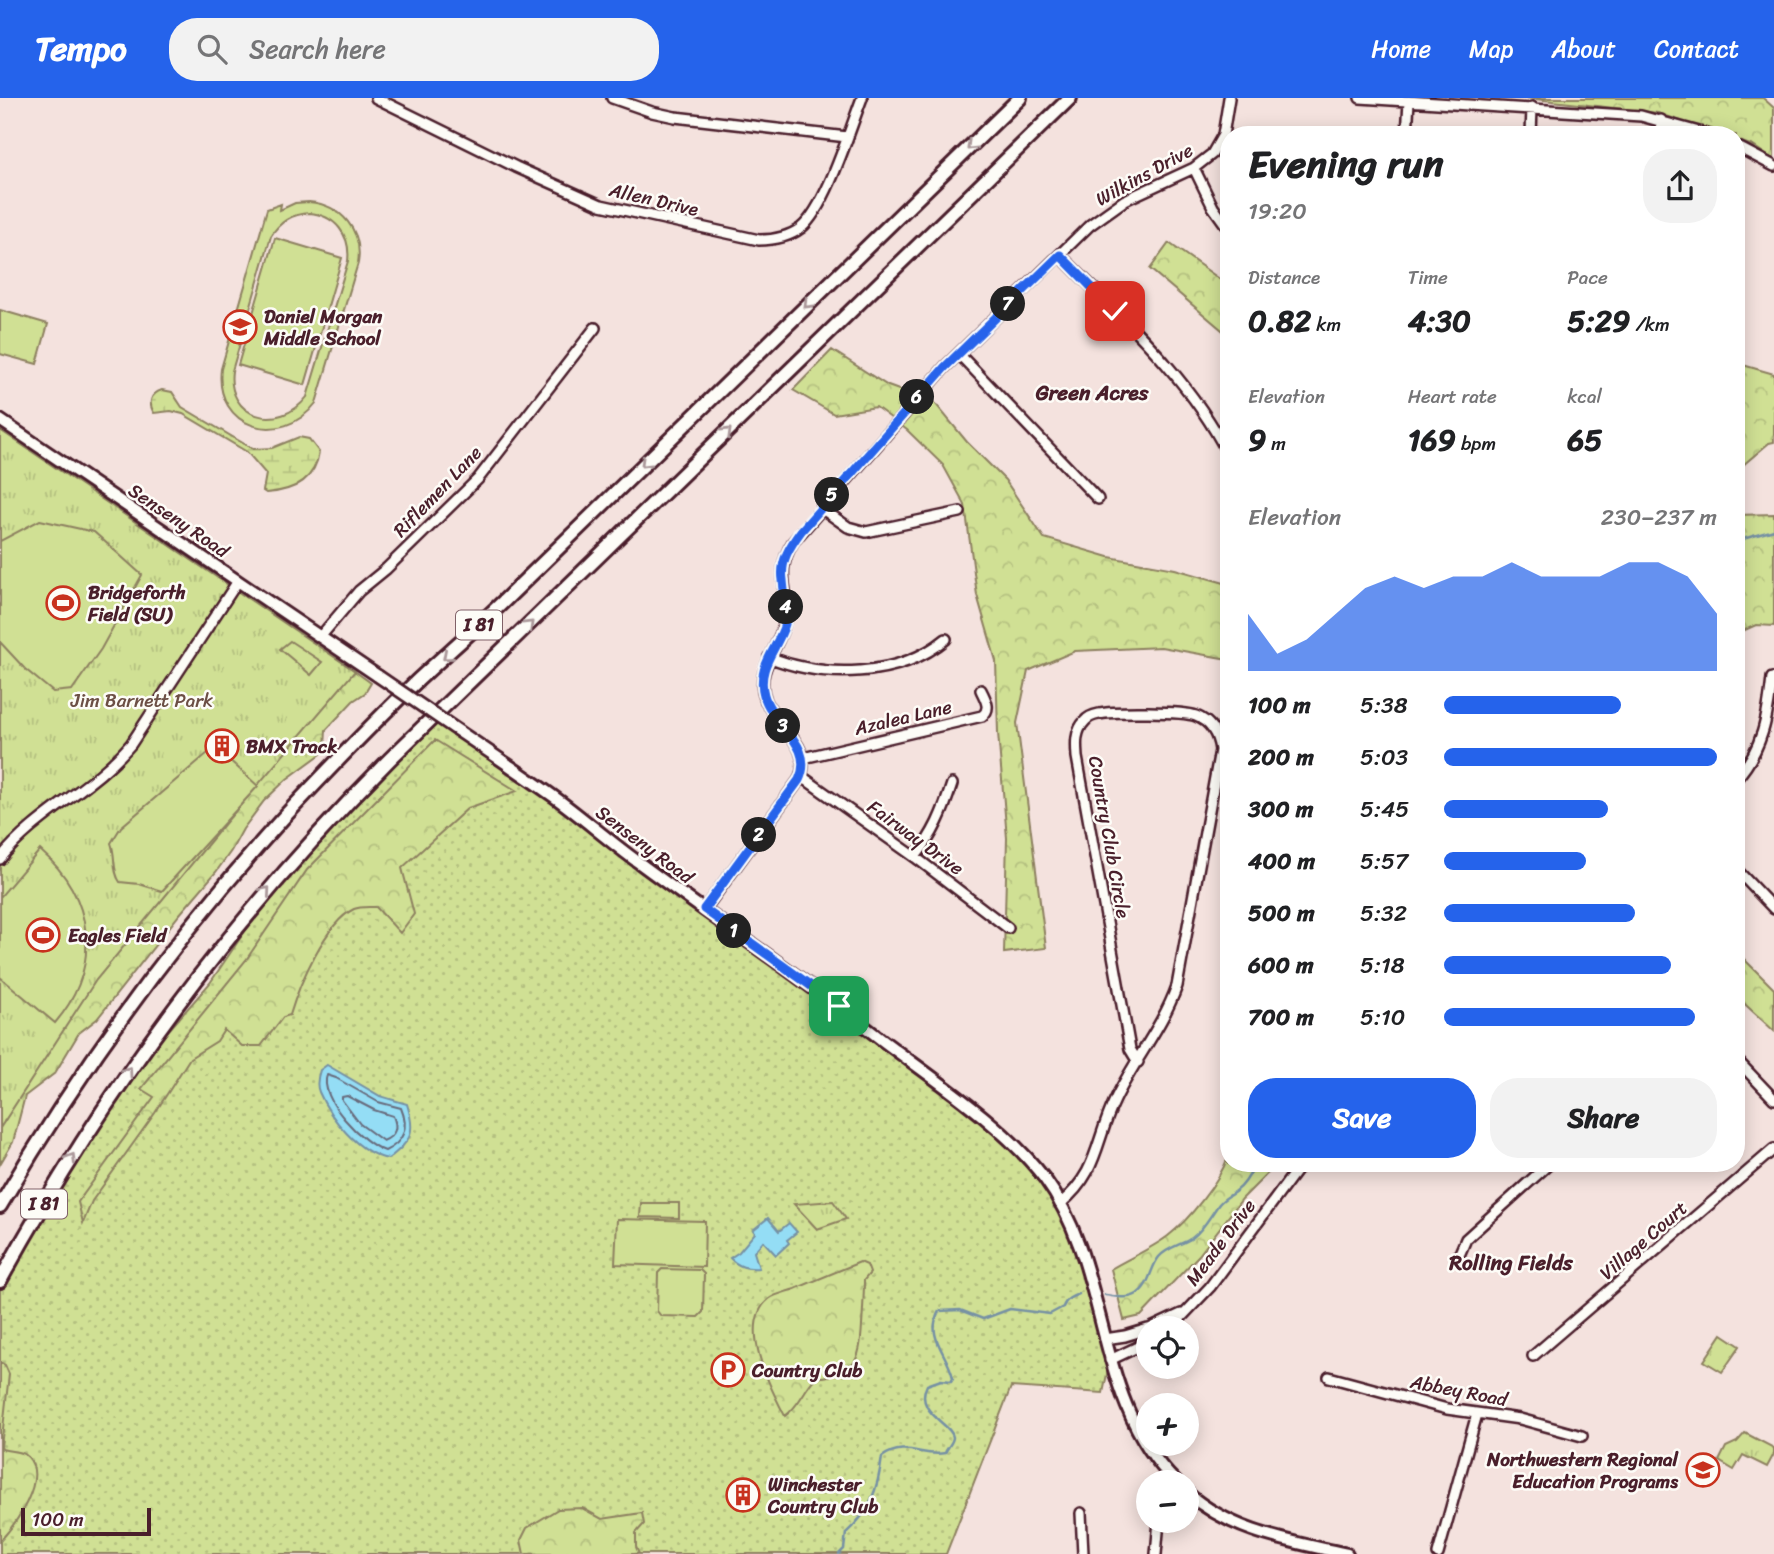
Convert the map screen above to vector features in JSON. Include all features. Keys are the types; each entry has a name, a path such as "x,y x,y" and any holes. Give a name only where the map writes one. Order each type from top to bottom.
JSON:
{"highway":[{"name":"I 81","path":"0,1206 46,1130 134,1001 201,915 283,818 418,680 503,602 1020,98"},
{"name":"I 81","path":"0,1281 85,1136 142,1050 235,928 304,848 390,759 1070,98"}],"main road":[{"name":"Senseny Road","path":"0,420 553,796 635,860 839,1006 990,1124 1039,1172 1060,1204 1083,1253 1125,1404 1157,1462 1165,1470"},
{"path":"1199,1502 1246,1530 1290,1543 1347,1554"}],"street":[{"name":"Allen Drive","path":"376,98 516,167 601,205 759,240 792,234 808,220 829,181 862,98"},
{"path":"612,98 675,117 847,137"},
{"name":"Wilkins Drive","path":"1225,126 1229,98"},
{"path":"1360,98 1430,100 1641,116 1681,126"},
{"path":"1408,126 1409,101"},
{"path":"1531,126 1532,107"},
{"path":"1661,120 1661,126"},
{"name":"Wilkins Drive","path":"803,758 798,745 765,699 763,674 785,622 786,600 782,579 784,560 793,542 895,422 958,354 1090,225 1125,200 1195,168 1212,154 1220,142"},
{"path":"1745,151 1774,166"},
{"path":"1195,168 1220,217"},
{"path":"1060,255 1170,368 1204,412 1220,440"},
{"name":"Riflemen Lane","path":"320,636 359,592 478,479 594,328"},
{"path":"958,354 1098,499"},
{"path":"821,508 848,527 866,532 960,512"},
{"path":"0,859 31,826 109,767 131,744 238,581"},
{"path":"769,657 815,671 848,672 904,662 936,647 946,639"},
{"path":"1745,767 1760,744 1768,712 1772,678"},
{"name":"Azalea Lane","path":"803,758 982,716 988,706 981,690"},
{"name":"Country Club Circle","path":"1060,1204 1072,1194 1091,1169 1109,1112 1162,1022 1177,986 1220,750 1216,735 1206,722 1190,715 1101,713 1084,722 1077,736 1077,757 1130,1049 1133,1058 1138,1062"},
{"path":"704,909 801,776 803,758"},
{"name":"Fairway Drive","path":"801,776 915,857 1008,928"},
{"path":"915,857 936,828 953,784"},
{"path":"1745,878 1774,909"},
{"path":"1745,1068 1774,1099"},
{"name":"Village Court","path":"1533,1356 1774,1149"},
{"name":"Meade Drive","path":"1183,1316 1210,1287 1295,1172"},
{"path":"1460,1253 1472,1233 1540,1172"},
{"name":"Meade Drive","path":"1178,1316 1191,1308"},
{"name":"Meade Drive","path":"1105,1339 1136,1333"},
{"path":"1111,1360 1136,1348"},
{"name":"Abbey Road","path":"1329,1377 1447,1409 1520,1419 1582,1436"},
{"path":"1438,1554 1477,1414"},
{"path":"1081,1513 1083,1554"},
{"path":"1156,1554 1157,1533"}],"green space":[{"path":"1526,98 1763,98 1774,108 1774,160 1745,143 1745,126 1695,126 1658,113"},
{"path":"295,203 321,204 340,214 348,222 357,240 358,263 316,403 302,417 285,425 269,428 253,425 239,418 228,406 222,389 221,369 267,209 281,204 280,210","holes":["309,213 334,222 344,235 348,261 307,397 283,415 257,415 237,400 232,387 232,371 271,236 282,222 292,217"]},
{"path":"275,238 342,258 305,385 238,365"},
{"path":"1169,243 1220,279 1220,328 1150,269"},
{"path":"0,310 48,324 37,364 0,354"},
{"path":"832,350 888,386 935,403 967,442 1005,480 1044,538 1109,557 1175,569 1220,582 1220,658 1161,647 1075,651 1028,671 1017,723 1046,948 1004,953 1007,838 998,733 996,661 977,595 965,505 943,465 907,430 876,407 834,414 793,390"},
{"path":"1745,366 1774,374 1774,442 1769,443 1745,463"},
{"path":"162,390 172,392 182,407 253,449 272,448 299,437 309,439 319,452 317,462 301,483 285,490 266,493 263,491 266,474 247,452 183,414 171,411 154,413 151,399"},
{"name":"Jim Barnett Park","path":"0,430 355,671 96,980 0,1128"},
{"path":"1774,514 1774,626 1756,625 1745,630 1745,515"},
{"name":"Bridgeforth Field (SU)","path":"40,520 94,532 142,575 101,649 72,690 53,692 25,669 0,642 0,541"},
{"path":"290,641 322,662 311,675 280,649"},
{"path":"342,662 371,683 365,693 353,701 326,730 325,747 321,754 287,779 264,801 216,872 97,1019 79,1033 55,1073 25,1096 13,1142 0,1164 0,1096"},
{"name":"Winchester Country Club","path":"435,716 811,987 1025,1157 1077,1239 1110,1360 1103,1393 1011,1387 946,1554 0,1554 0,1283 107,1101 210,983 291,863"},
{"path":"435,740 517,791 468,808 402,868 414,914 400,933 376,907 354,909 343,916 323,941 314,956 290,1015 283,1017 261,1046 242,1046 224,1030 217,1041 190,1058 155,1113 92,1201 83,1223 78,1202 154,1097 141,1089 246,960 307,870"},
{"path":"215,747 258,786 162,891 120,882 111,843 121,827"},
{"name":"Eagles Field","path":"40,850 72,889 86,933 86,956 80,979 70,1001 55,1023 0,977 0,897"},
{"path":"1745,960 1774,989 1774,1031 1745,1004"},
{"path":"1221,1172 1269,1172 1242,1199 1199,1255 1141,1316 1124,1320 1111,1269 1168,1236 1194,1211"},
{"path":"833,1201 846,1219 817,1229 794,1204"},
{"path":"641,1203 679,1203 679,1218 640,1217"},
{"path":"617,1219 705,1221 704,1267 615,1264"},
{"path":"860,1262 867,1265 870,1273 864,1280 861,1338 857,1357 853,1364 839,1373 815,1378 785,1416 760,1357 756,1324 760,1310 774,1296"},
{"path":"662,1269 700,1270 704,1274 703,1312 698,1317 661,1316 657,1311 658,1273"},
{"path":"1722,1334 1740,1346 1722,1372 1704,1361"},
{"path":"0,1362 5,1365 9,1374 1,1447 28,1457 33,1466 34,1477 32,1489 21,1513 0,1541"},
{"path":"1745,1433 1774,1448 1767,1467 1743,1455 1734,1470 1719,1461 1726,1447 1737,1442"},
{"path":"582,1508 602,1519 642,1513 644,1524 636,1533 639,1554 524,1554 521,1540 527,1528 558,1509"}],"water":[{"path":"327,1065 380,1096 407,1104 411,1122 410,1135 388,1159 366,1150 346,1133 330,1113 318,1086 320,1070"},
{"path":"768,1218 779,1231 789,1223 797,1232 776,1255 763,1241 754,1252 759,1268 736,1264 730,1258 739,1252 755,1233 753,1230"}],"waterway":[{"path":"1745,538 1774,530"},
{"path":"1105,1295 1129,1297 1141,1291 1159,1257 1196,1234 1221,1202 1242,1186 1251,1172"},
{"path":"839,1554 844,1549 846,1533 861,1517 872,1499 882,1457 899,1450 945,1453 952,1441 951,1432 929,1410 924,1394 927,1385 941,1380 951,1381 953,1378 936,1337 935,1321 939,1311 960,1310 983,1319 1010,1309 1050,1314 1079,1294"}],"place":[{"name":"Daniel Morgan Middle School","path":"240,327"},
{"name":"Bridgeforth Field (SU)","path":"63,603"},
{"name":"BMX Track","path":"222,746"},
{"name":"Eagles Field","path":"43,935"},
{"name":"Country Club","path":"728,1370"},
{"name":"Northwestern Regional Education Programs","path":"1703,1470"},
{"name":"Winchester Country Club","path":"743,1495"}],"district":[{"name":"Green Acres","path":"1092,393"},
{"name":"Rolling Fields","path":"1511,1263"}],"route":[{"path":"839,1006 704,909 799,780 803,768 800,749 765,699 762,682 765,665 785,622 786,600 782,579 784,560 801,531 895,422 945,367 1060,255 1115,311"}]}
